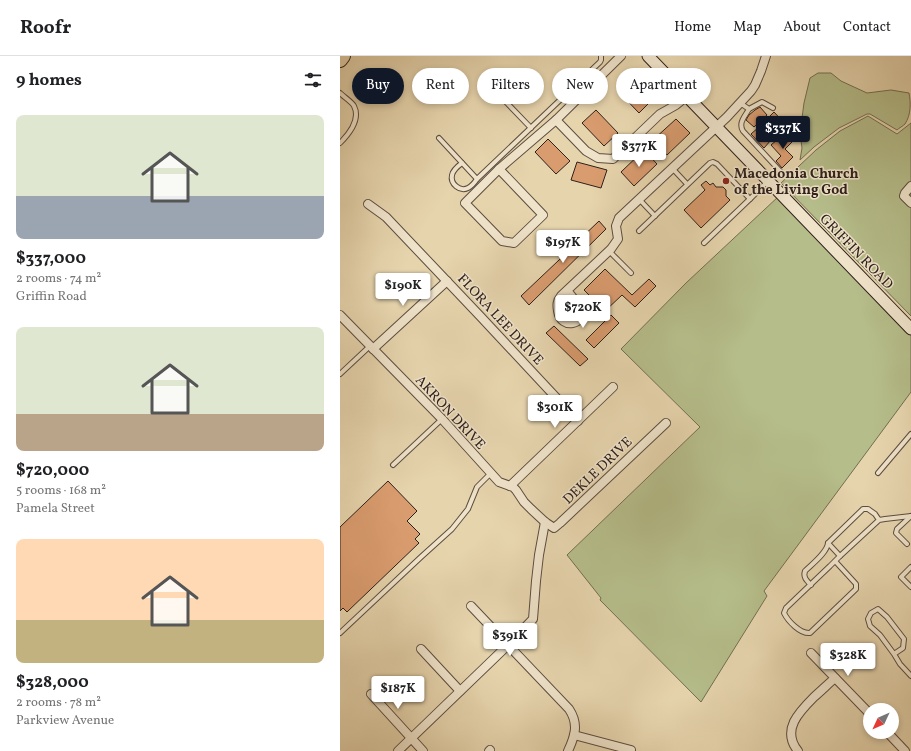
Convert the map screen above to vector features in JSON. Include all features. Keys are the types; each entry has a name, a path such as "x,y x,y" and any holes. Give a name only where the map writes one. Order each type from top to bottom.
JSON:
{"highway":[{"path":"340,60 343,56"}],"street":[{"path":"499,169 543,215 514,243 502,241 465,203 499,169 556,120 622,56"},
{"name":"GRIFFIN ROAD","path":"648,56 660,68"},
{"path":"561,296 609,251 618,239 616,226 619,218 751,91 755,85 766,56"},
{"path":"556,120 586,151 598,158 613,159 660,114 677,104"},
{"name":"GRIFFIN ROAD","path":"695,104 911,329"},
{"path":"911,186 904,196 911,203"},
{"name":"FLORA LEE DRIVE","path":"368,204 386,217 578,421"},
{"path":"372,347 447,281"},
{"name":"AKRON DRIVE","path":"340,315 442,419 499,482 516,490 524,502 545,522"},
{"path":"510,486 613,387"},
{"name":"DEKLE DRIVE","path":"545,522 554,528 666,423"},
{"path":"398,751 533,620 538,562 545,522"},
{"path":"471,606 569,709 575,721 574,736 568,751"},
{"path":"421,649 460,691"},
{"path":"811,653 863,707"},
{"path":"798,751 794,744 791,731 797,716 835,678"},
{"path":"371,694 423,751"},
{"path":"574,736 631,750"},
{"path":"894,739 905,751"}],"lane":[{"path":"462,163 453,173 452,179 454,185 466,189 471,186 600,62 601,56"},
{"path":"340,93 354,105 357,115 353,128 340,143"},
{"path":"773,108 762,102 749,109 741,123 741,128 780,171"},
{"path":"740,103 749,109"},
{"path":"508,104 531,128"},
{"path":"439,138 477,179"},
{"path":"639,231 687,184 713,162 717,164 750,199"},
{"path":"672,168 687,184"},
{"path":"704,242 768,180"},
{"path":"639,199 655,216"},
{"path":"609,251 631,273"},
{"path":"340,374 372,347"},
{"path":"393,465 442,419"},
{"path":"878,474 911,434"},
{"path":"340,634 452,529 468,509 476,488 491,473"},
{"path":"811,585 805,579 805,571 823,553 828,543 863,509 868,509 875,514 879,520"},
{"path":"835,560 856,584 856,589 814,630 806,634 800,631 786,617 784,613 786,608 835,560 879,520 911,516 896,531 896,533 907,544"},
{"path":"828,543 840,556"},
{"path":"911,567 901,576 911,587"},
{"path":"894,654 903,648 904,639 887,617 878,609 871,613 868,619 870,626 880,635 900,664 911,676"}],"green space":[{"path":"818,73 831,73 841,81 867,93 891,90 909,93 910,109 905,124 897,130 870,114 867,114 839,128 800,160 802,148 800,133 804,103 810,78"},
{"path":"868,116 897,134 911,123 911,316 781,183 816,150 840,131"},
{"path":"779,196 911,334 911,392 764,591 767,596 701,702 600,600 601,598 567,555 700,427 621,349 686,283"}],"building":[{"path":"630,104 648,104 639,113"},
{"path":"760,107 767,115 754,127 746,120 749,115"},
{"path":"596,110 618,133 604,146 582,123"},
{"path":"774,112 787,126 779,133 766,120"},
{"path":"676,119 690,133 667,155 653,140"},
{"path":"759,127 771,140 764,148 751,134"},
{"path":"785,133 792,142 785,149 793,157 782,168 776,161 781,156 771,145"},
{"path":"548,139 570,161 556,174 535,152"},
{"path":"644,150 657,164 634,186 621,172"},
{"path":"577,162 607,170 601,188 571,180"},
{"path":"706,181 710,185 713,183 716,187 723,187 726,190 726,196 730,200 701,228 684,210 705,190 701,185"},
{"path":"599,221 606,229 529,305 521,296"},
{"path":"605,269 632,295 649,279 656,286 635,307 622,295 605,311 584,290"},
{"path":"611,315 619,323 594,348 586,340"},
{"path":"554,326 588,359 580,366 546,333"},
{"path":"388,481 417,511 407,521 420,534 415,539 419,543 347,612 343,608 340,611 340,527"}],"place":[{"name":"Macedonia Church of the Living God","path":"726,181"}]}
